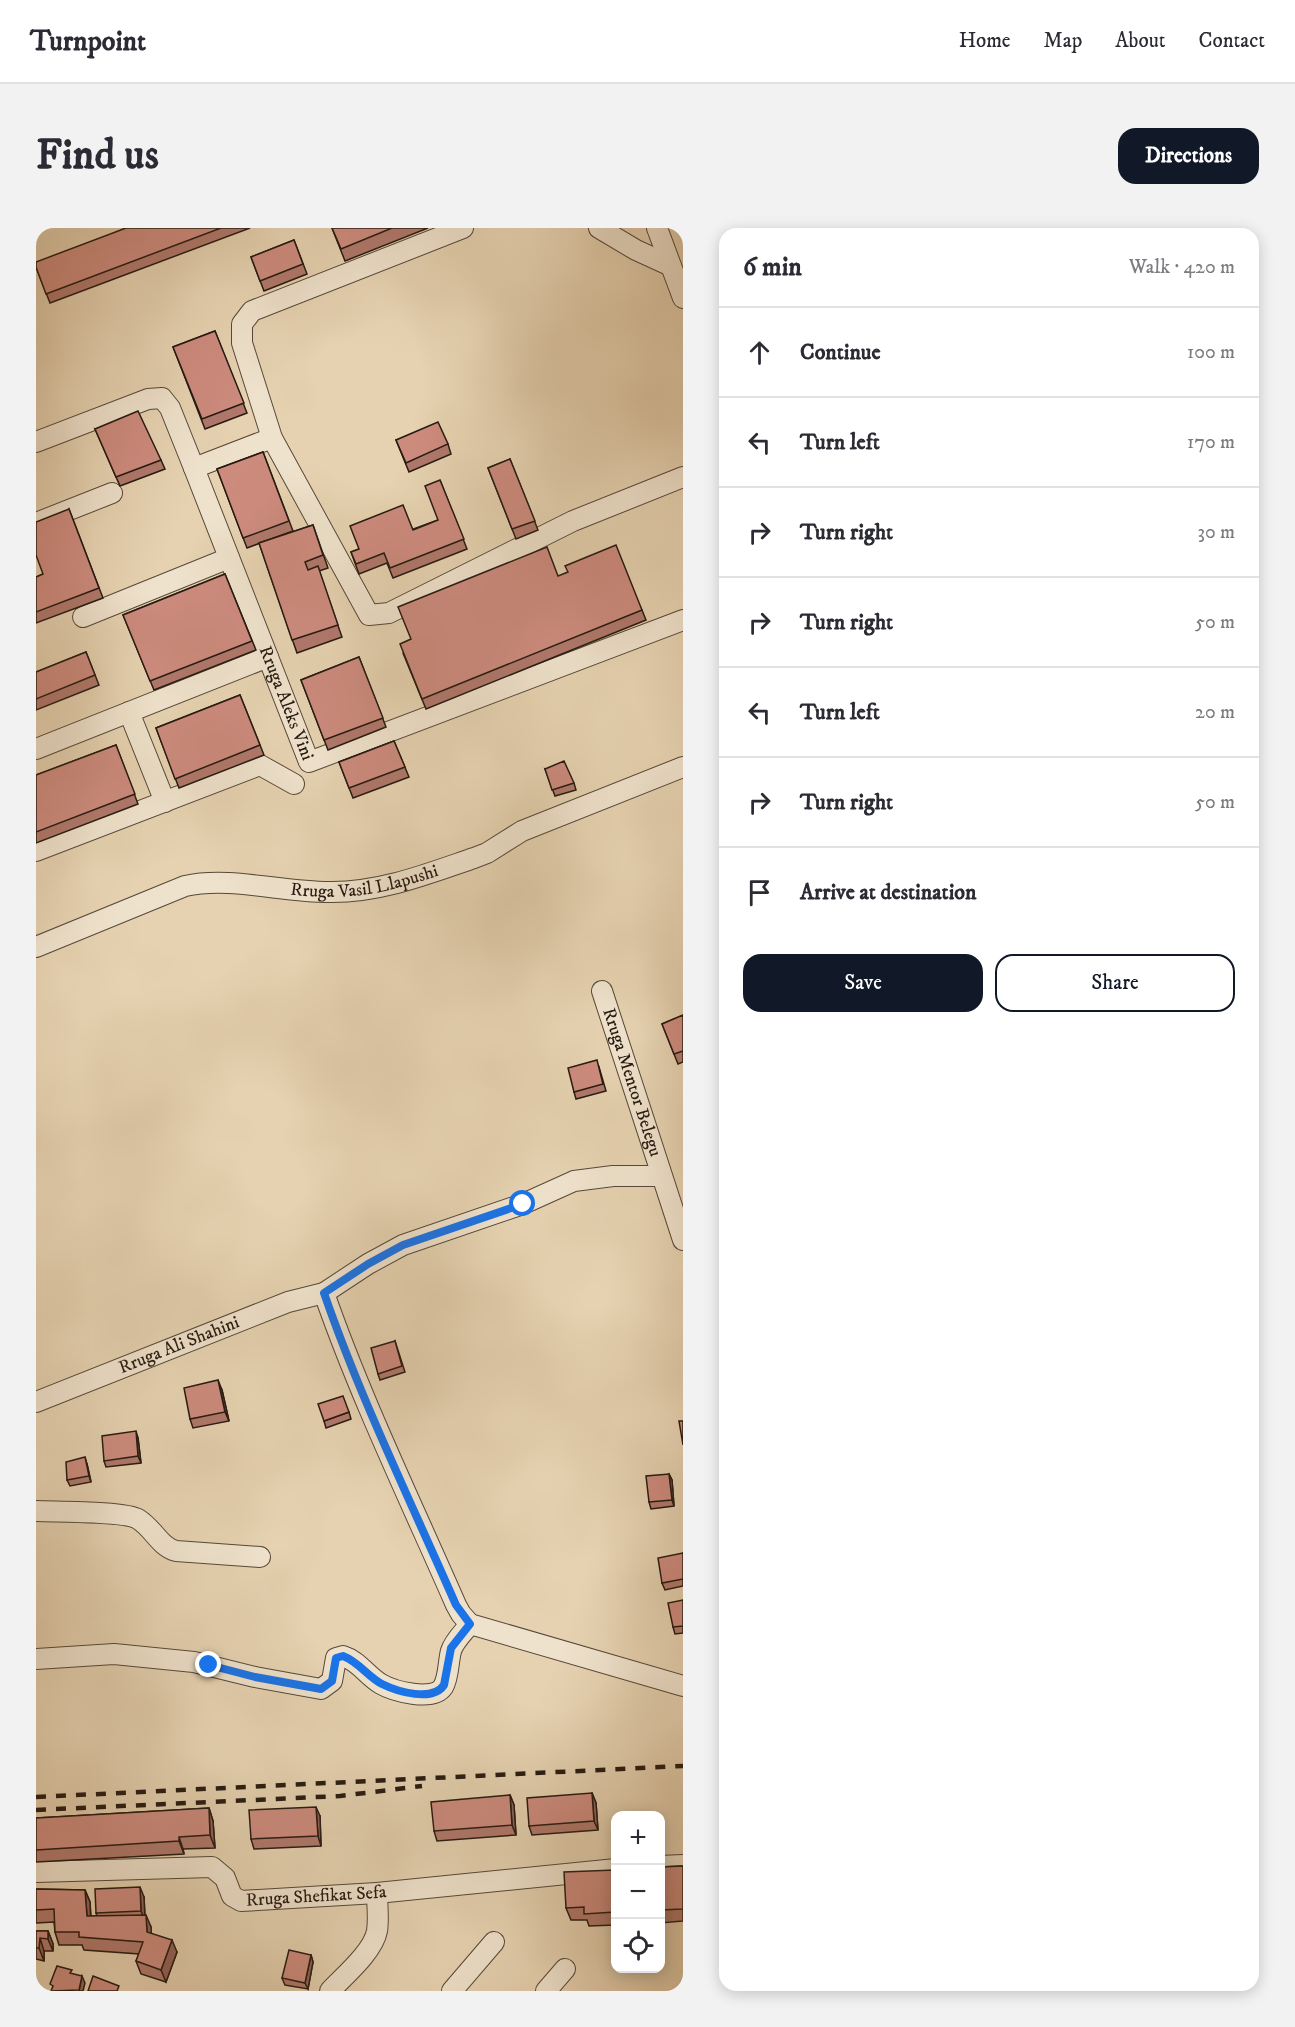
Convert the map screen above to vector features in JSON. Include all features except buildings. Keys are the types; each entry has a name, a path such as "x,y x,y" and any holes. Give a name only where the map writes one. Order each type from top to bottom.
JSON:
{"street":[{"path":"462,228 252,311 242,324 242,343 272,438 369,615 389,613 573,521 683,477"},
{"path":"599,228 636,250 671,266"},
{"path":"657,228 683,298"},
{"name":"Rruga Aleks Vini","path":"36,442 148,399 162,398 170,408 195,468 309,762 683,620"},
{"path":"195,468 272,438"},
{"path":"36,523 112,493"},
{"path":"83,617 230,558"},
{"path":"36,749 268,657"},
{"path":"129,712 165,802"},
{"path":"36,851 260,765 294,784"},
{"name":"Rruga Vasil Llapushi","path":"36,946 195,884 217,883 331,892 359,891 394,885 474,858 522,831 683,767"},
{"name":"Rruga Mentor Belegu","path":"602,991 683,1240"},
{"name":"Rruga Ali Shahini","path":"36,1402 288,1302 324,1293 368,1264 403,1245 523,1204 574,1181 614,1176 661,1176"},
{"path":"324,1293 397,1474 456,1605 470,1624 683,1686"},
{"path":"36,1511 130,1515 148,1527 166,1548 176,1551 260,1557"},
{"path":"36,1659 114,1654 183,1661 321,1689 332,1681 336,1658 343,1656 353,1661 381,1684 412,1694 428,1695 438,1692 444,1685 451,1648 470,1624"},
{"path":"665,1866 683,1865"},
{"name":"Rruga Shefikat Sefa","path":"36,1872 212,1867 221,1873 229,1892 236,1900 241,1901 377,1893 611,1869"},
{"path":"330,1991 375,1939 378,1922 377,1893"},
{"path":"457,1989 494,1942"},
{"path":"546,1991 565,1969"}],"railway":[{"path":"36,1797 683,1766"},
{"path":"36,1810 340,1796 422,1786"}],"route":[{"path":"209,1665 255,1677 321,1689 332,1681 336,1658 343,1656 353,1661 381,1684 412,1694 434,1694 444,1685 451,1648 470,1624 456,1605 397,1474 324,1293 344,1282 368,1264 403,1245 523,1204"}]}
